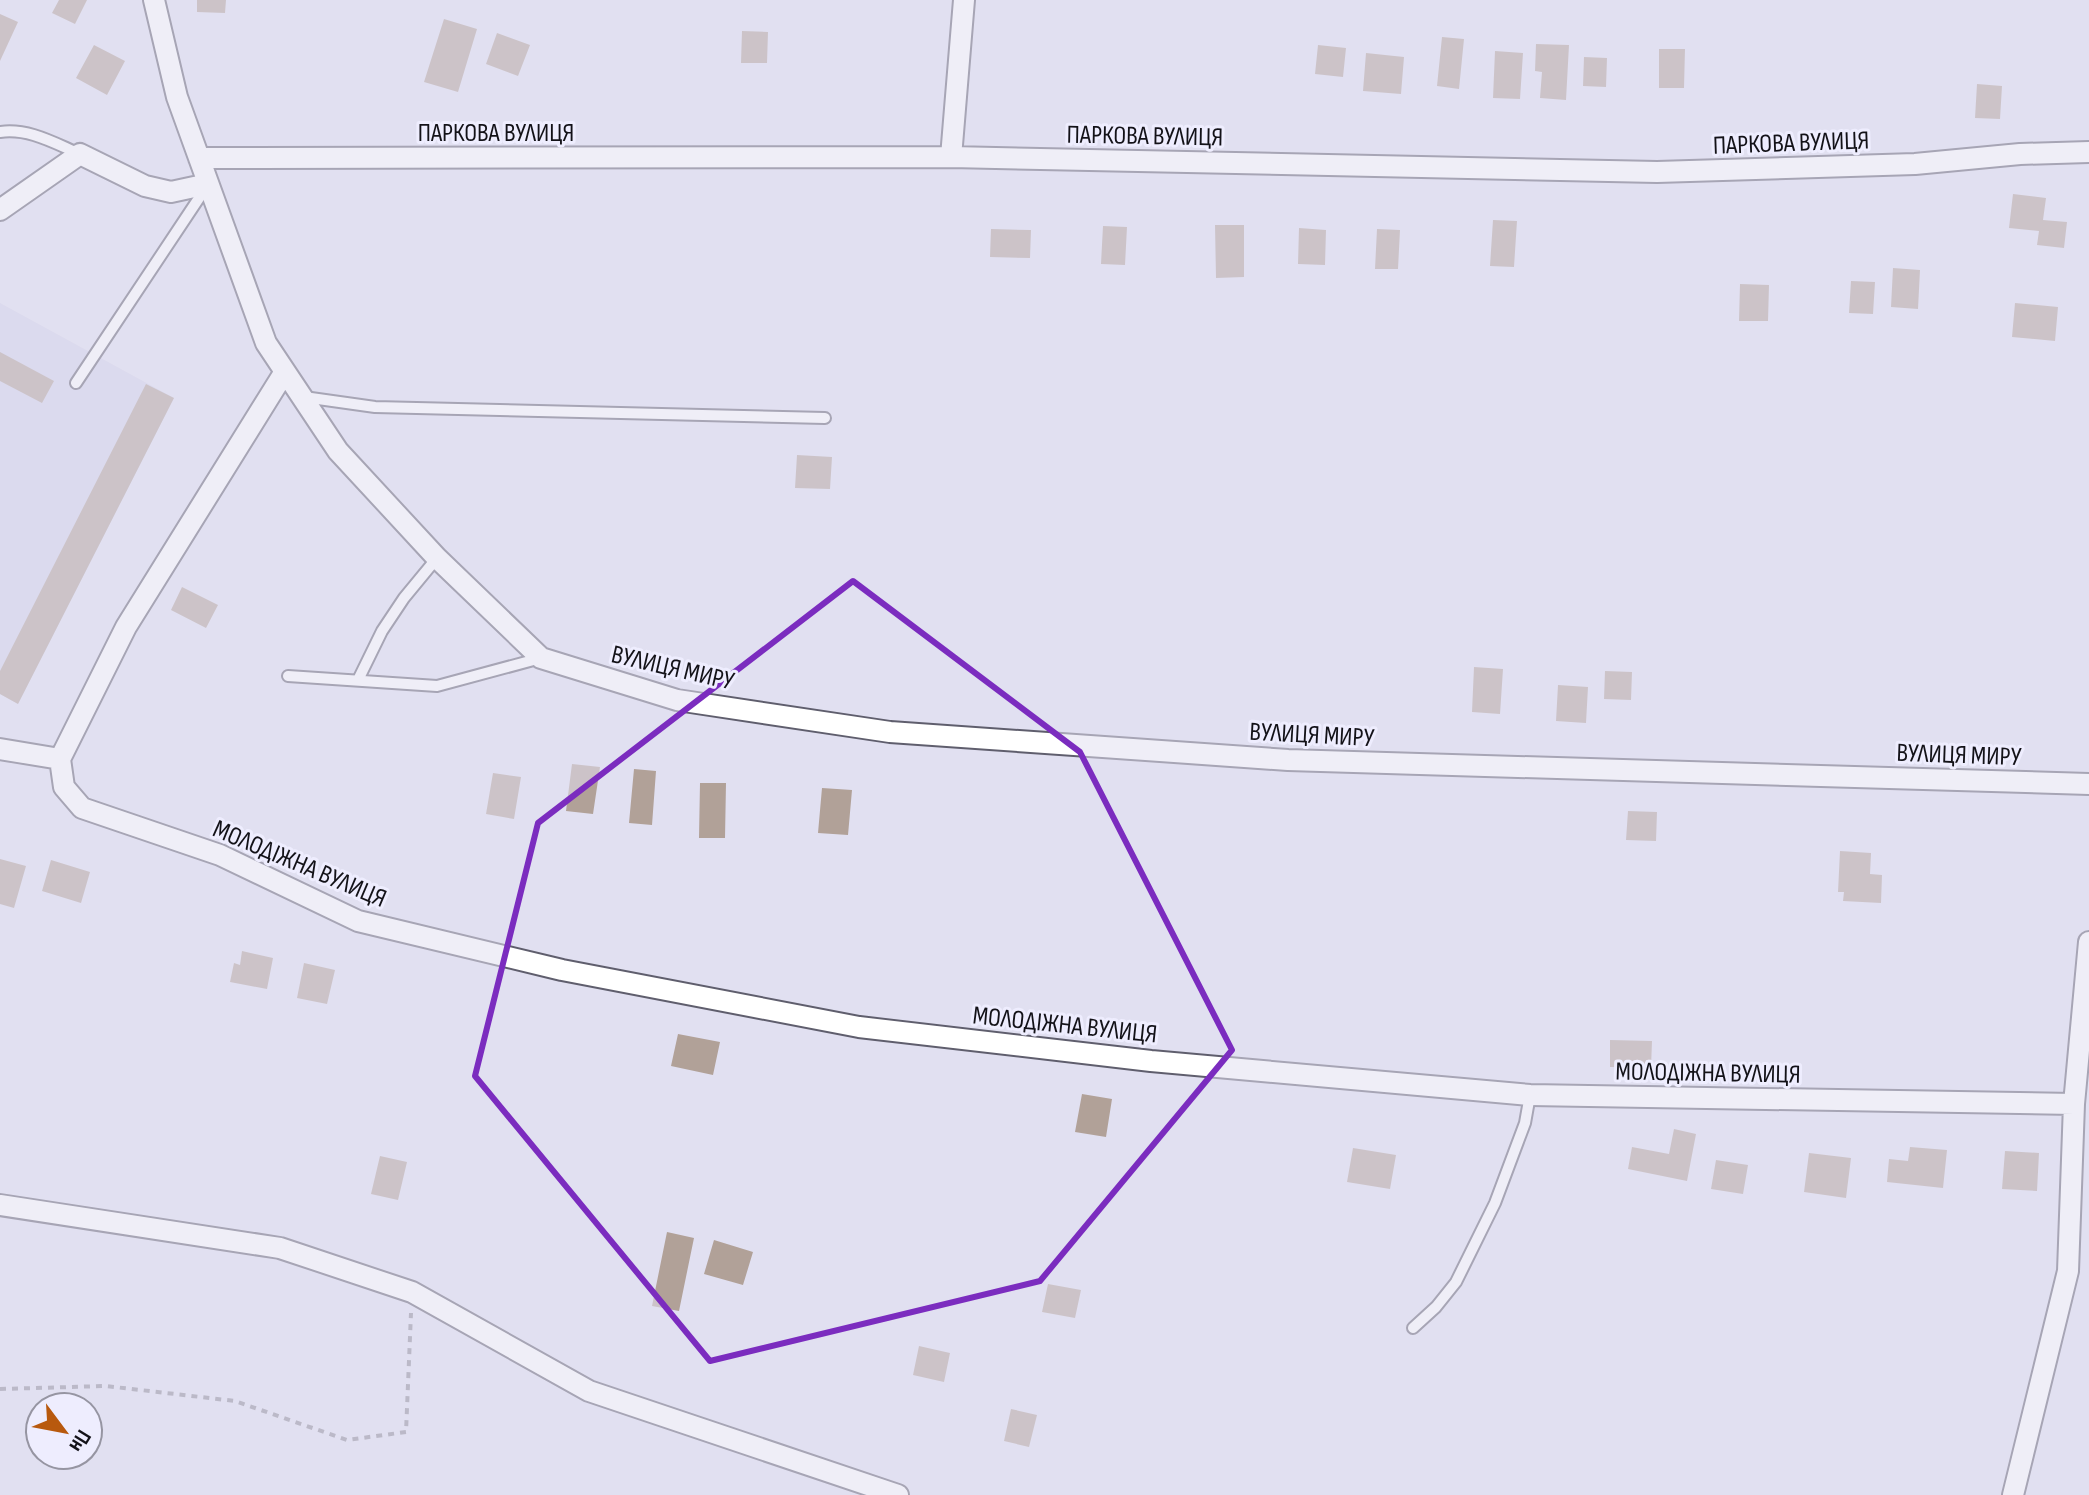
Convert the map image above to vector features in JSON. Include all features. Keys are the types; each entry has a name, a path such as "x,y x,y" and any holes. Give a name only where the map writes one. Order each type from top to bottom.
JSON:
{"street":[{"path":"154,0 177,97 266,343 338,451 437,558 541,658"},
{"path":"951,157 964,0"},
{"name":"ПАРКОВА ВУЛИЦЯ","path":"199,158 951,157 1657,172 1915,164 2020,154 2089,152"},
{"path":"0,210 80,154 145,186 171,192 208,184"},
{"path":"0,749 60,759 126,627 284,373"},
{"name":"ВУЛИЦЯ МИРУ","path":"541,658 677,700 890,732 1288,760 2089,784"},
{"name":"МОЛОДІЖНА ВУЛИЦЯ","path":"60,759 64,787 82,808 220,855 358,921 562,970 859,1027 1160,1062 1530,1095 2074,1104"},
{"path":"2013,1495 2068,1271 2074,1104 2089,942"},
{"path":"0,1205 280,1248 412,1292 589,1391 898,1495"},
{"path":"2068,1271 2089,1271"}],"lane":[{"path":"0,132 30,133 80,154"},
{"path":"76,383 208,184"},
{"path":"301,397 375,407 825,418"},
{"path":"358,680 382,631 437,558"},
{"path":"288,676 437,686 541,658"},
{"path":"1413,1328 1436,1307 1456,1282 1495,1203 1525,1123 1530,1095"}],"path":[{"path":"0,1389 106,1386 235,1401 347,1440 406,1432 412,1292"}],"highlighted area":[{"path":"853,581 1080,752 1232,1050 1040,1281 710,1361 475,1076 538,823"}],"shaded area":[{"path":"0,303 174,398 18,704 0,694"}],"building":[{"path":"59,0 87,0 75,24 52,13"},
{"path":"197,0 226,0 225,13 197,12"},
{"path":"0,14 18,22 0,61"},
{"path":"444,19 477,29 458,92 424,82"},
{"path":"742,31 768,32 767,63 741,63"},
{"path":"497,33 530,45 518,76 486,64"},
{"path":"1442,37 1464,39 1459,89 1437,86"},
{"path":"1536,44 1569,45 1566,100 1540,98 1542,72 1535,71"},
{"path":"94,45 125,61 107,95 76,78"},
{"path":"1318,45 1346,48 1343,77 1315,74"},
{"path":"1659,49 1685,49 1684,88 1659,88"},
{"path":"1495,51 1523,53 1520,99 1493,98"},
{"path":"1366,53 1404,57 1401,94 1363,91"},
{"path":"1584,57 1607,58 1606,87 1583,86"},
{"path":"1977,84 2002,86 2000,119 1975,118"},
{"path":"2013,194 2046,198 2043,220 2067,222 2064,248 2037,245 2039,231 2009,228"},
{"path":"1493,220 1517,221 1514,267 1490,266"},
{"path":"1215,225 1244,225 1244,277 1216,278"},
{"path":"1103,226 1127,227 1125,265 1101,264"},
{"path":"1299,228 1326,230 1325,265 1298,264"},
{"path":"991,229 1031,230 1030,258 990,257"},
{"path":"1377,229 1400,230 1398,269 1375,269"},
{"path":"1893,268 1920,270 1918,309 1891,307"},
{"path":"1851,281 1875,282 1873,314 1849,313"},
{"path":"1740,284 1769,285 1768,321 1739,321"},
{"path":"2015,303 2058,307 2055,341 2012,337"},
{"path":"0,352 54,381 42,403 0,381"},
{"path":"146,384 174,398 18,704 0,694 0,671"},
{"path":"797,455 832,457 830,489 795,488"},
{"path":"182,587 218,605 206,628 171,610"},
{"path":"1474,667 1503,669 1500,714 1472,712"},
{"path":"1605,671 1632,672 1631,700 1604,699"},
{"path":"1558,685 1588,687 1586,723 1556,721"},
{"path":"572,764 600,767 593,814 566,811"},
{"path":"634,769 656,771 652,825 629,823"},
{"path":"493,773 521,777 514,819 486,814"},
{"path":"700,783 726,783 725,838 699,838"},
{"path":"822,788 852,790 848,835 818,833"},
{"path":"1628,811 1657,812 1656,841 1626,840"},
{"path":"1840,851 1871,853 1870,874 1882,875 1881,903 1843,901 1844,892 1838,892"},
{"path":"0,859 26,866 14,908 0,904"},
{"path":"51,860 90,872 81,903 42,891"},
{"path":"242,951 273,958 267,989 230,982 234,963 240,965"},
{"path":"304,963 335,970 327,1004 297,998"},
{"path":"678,1034 720,1042 713,1075 671,1066"},
{"path":"1610,1040 1652,1041 1651,1068 1610,1067"},
{"path":"1082,1094 1112,1099 1106,1137 1075,1132"},
{"path":"1674,1129 1696,1134 1687,1181 1628,1169 1632,1147 1669,1154"},
{"path":"1910,1147 1947,1150 1943,1188 1887,1182 1889,1159 1908,1161"},
{"path":"1353,1148 1396,1155 1390,1189 1347,1182"},
{"path":"2005,1151 2039,1153 2037,1191 2002,1189"},
{"path":"1809,1153 1851,1158 1846,1198 1804,1192"},
{"path":"380,1156 407,1162 398,1200 371,1194"},
{"path":"1716,1160 1748,1165 1743,1194 1711,1189"},
{"path":"667,1232 694,1238 679,1311 652,1306"},
{"path":"714,1240 753,1252 743,1285 704,1274"},
{"path":"1048,1284 1081,1290 1075,1318 1042,1312"},
{"path":"919,1346 950,1353 944,1382 913,1375"},
{"path":"1011,1409 1037,1415 1029,1447 1004,1441"}]}
